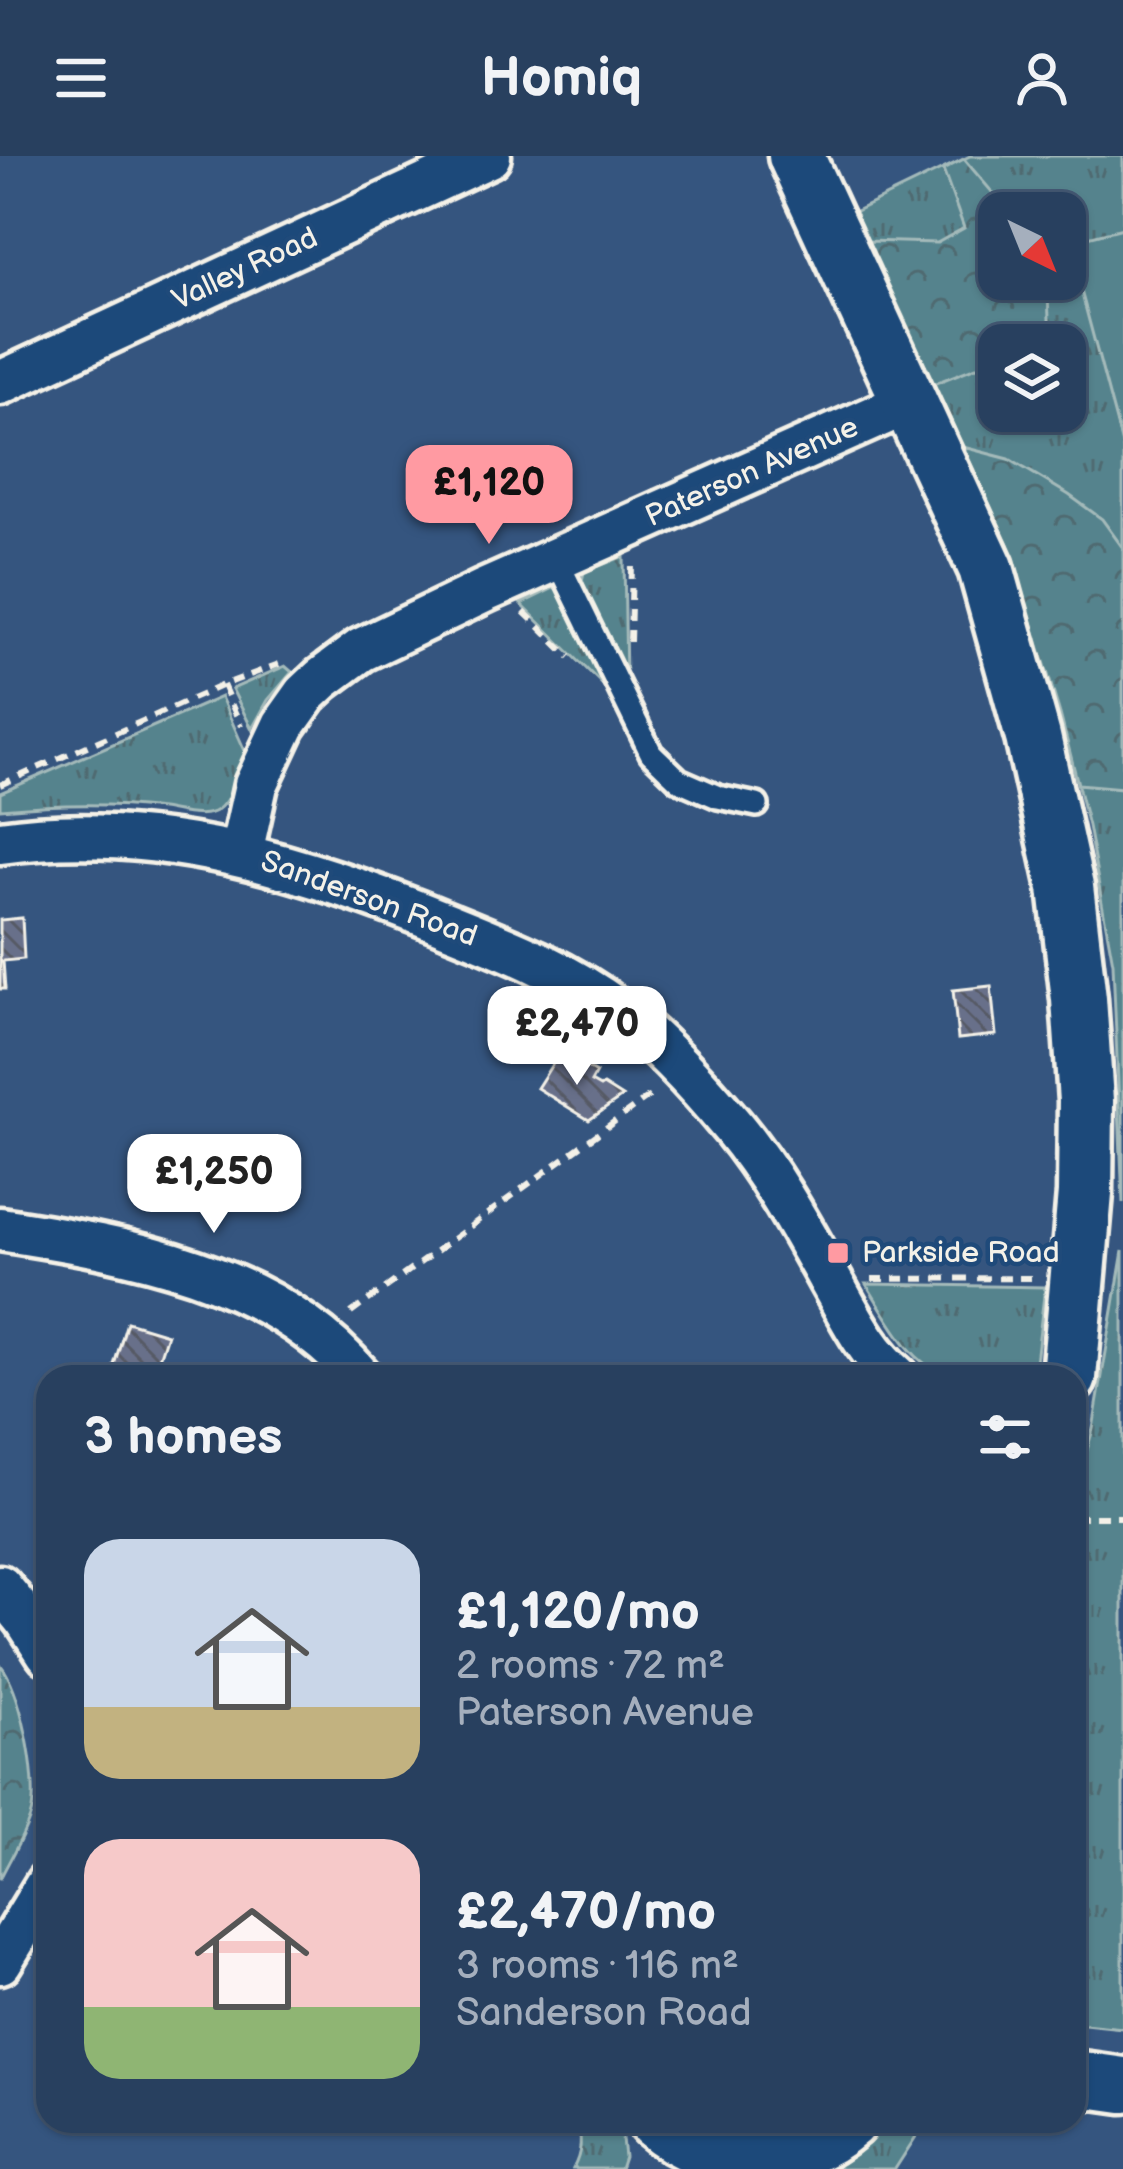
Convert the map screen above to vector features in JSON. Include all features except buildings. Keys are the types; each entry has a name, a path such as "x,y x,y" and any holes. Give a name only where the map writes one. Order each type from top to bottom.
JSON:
{"street":[{"name":"Valley Road","path":"0,383 489,156"},
{"path":"796,156 986,568 1034,737 1066,887 1086,1101 1085,1193 1070,1365"},
{"name":"Paterson Avenue","path":"241,853 256,785 273,743 306,694 361,650 909,402"},
{"name":"Sanderson Road","path":"0,842 87,836 241,853 381,897 549,966 617,1010 734,1128 778,1191 871,1350 885,1365"},
{"path":"0,1229 133,1253 199,1272 277,1309 320,1336 348,1365"},
{"path":"0,1587 36,1636"},
{"path":"0,1962 36,1903"},
{"path":"1086,2080 1123,2085"},
{"path":"663,2144 725,2166 754,2169 810,2155 839,2133"}],"lane":[{"path":"557,560 651,753 679,780 757,805"}],"path":[{"path":"629,707 633,525"},
{"path":"497,585 573,661"},
{"path":"0,785 283,662"},
{"path":"320,1336 683,1072"},
{"path":"830,1280 1078,1277"},
{"path":"1086,1517 1123,1517"}],"green space":[{"path":"970,156 1123,156 1123,1203 1113,963 1088,826 1060,714 1008,544 854,212"},
{"path":"964,159 992,192 978,192 978,300 1048,300 1049,324 978,324 978,367 933,384 867,241 937,243 964,228 943,170"},
{"path":"1123,228 1123,448 1083,300 1086,237"},
{"path":"963,447 1009,459 1069,495 1102,519 1123,548 1123,788 1078,784 1008,544"},
{"path":"624,556 626,683 582,581 584,572"},
{"path":"558,586 614,696 521,604"},
{"path":"285,666 292,672 252,729 232,689"},
{"path":"221,697 245,751 231,791 217,810 197,815 80,804 0,809 0,793"},
{"path":"1123,1251 1123,2028 1086,2024 1086,1454"},
{"path":"866,1284 1045,1287 1035,1365 927,1365 900,1337"},
{"path":"0,1664 21,1712 33,1795 27,1827 0,1879"},
{"path":"621,2133 620,2169 573,2169 580,2134"},
{"path":"868,2133 918,2133 895,2169 834,2169"}],"place":[{"name":"Parkside Road","path":"838,1253"}]}
